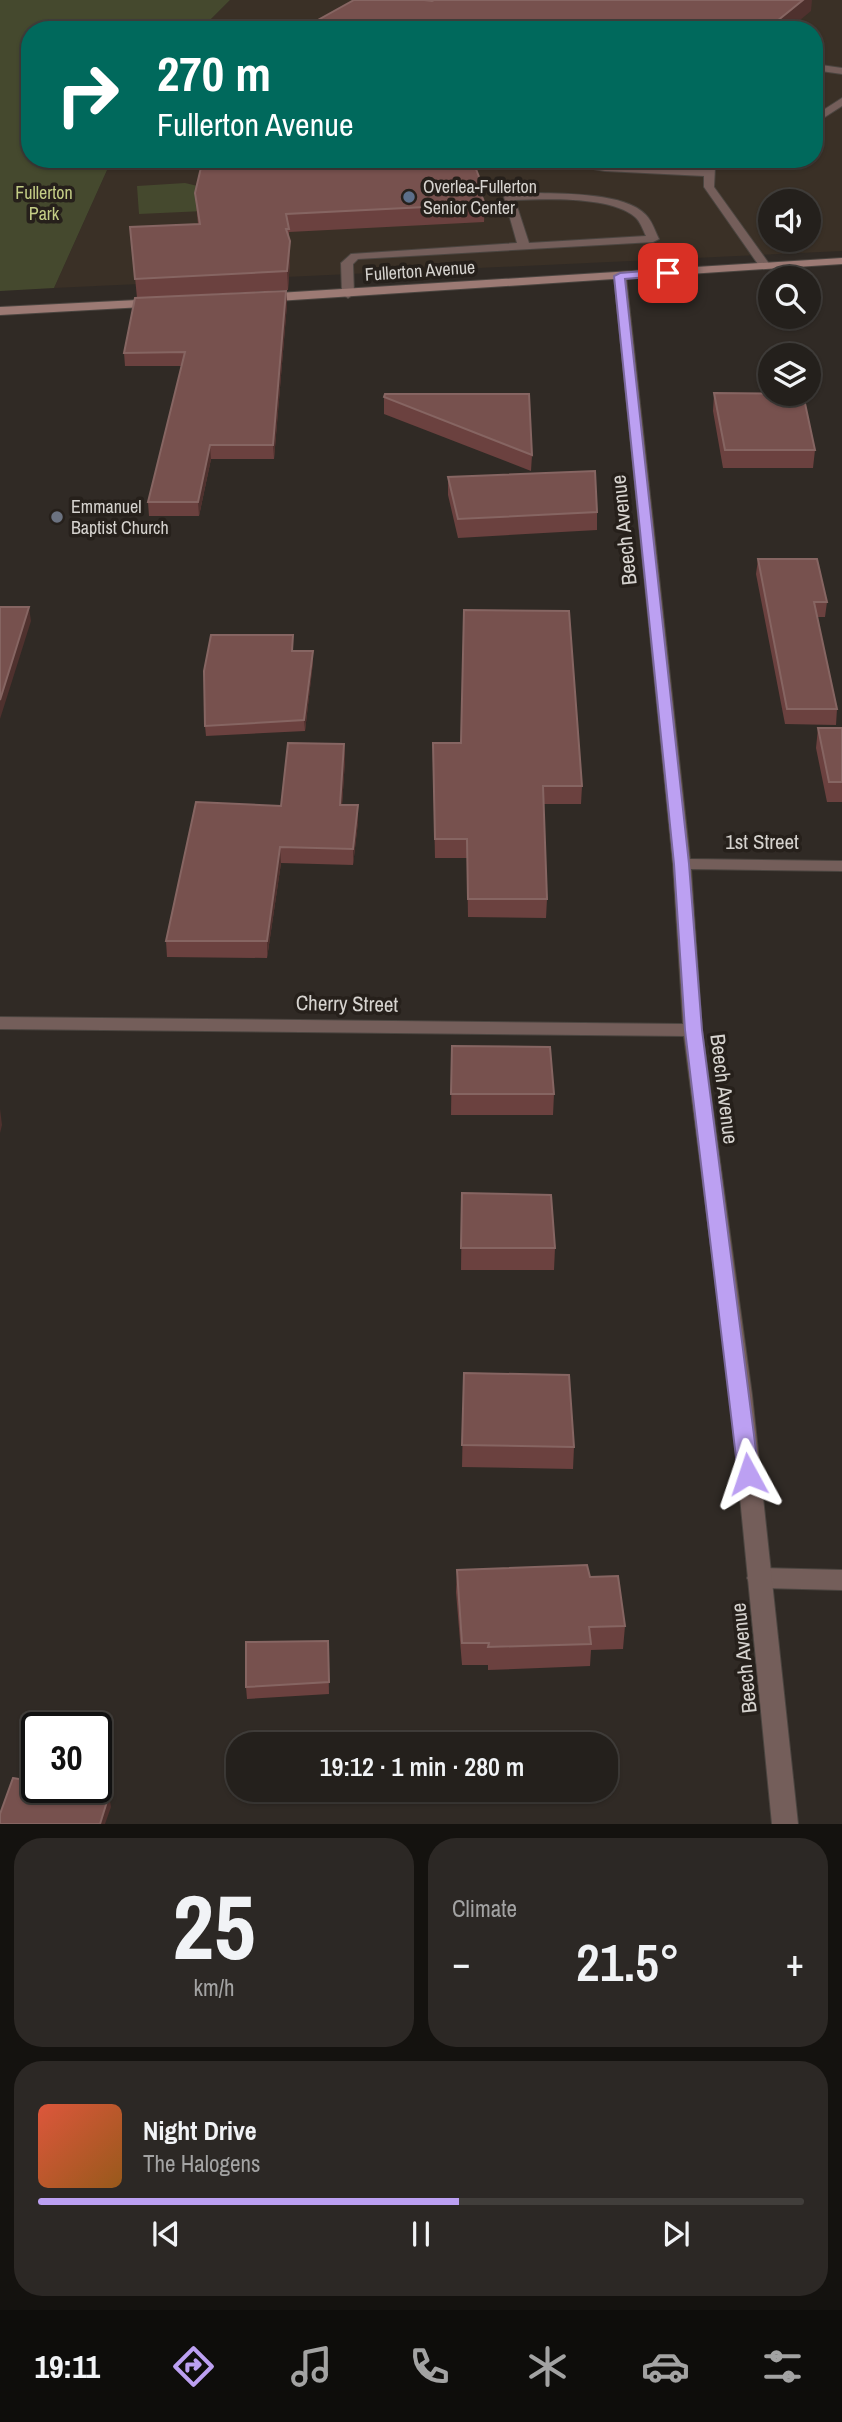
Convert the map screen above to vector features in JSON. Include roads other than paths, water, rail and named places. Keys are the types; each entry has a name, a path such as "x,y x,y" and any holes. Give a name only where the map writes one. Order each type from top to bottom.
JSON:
{"street":[{"path":"823,68 842,71"},
{"path":"823,115 841,102"},
{"path":"605,168 709,173"},
{"path":"710,168 709,187 764,265"},
{"path":"348,294 347,263 355,256 653,239 640,215 624,207 563,196 509,197 524,246"},
{"name":"Fullerton Avenue","path":"251,299 842,261"},
{"name":"Beech Avenue","path":"620,276 682,864 693,1030 741,1395 785,1824"},
{"path":"0,311 167,303"},
{"name":"1st Street","path":"682,864 842,866"},
{"name":"Cherry Street","path":"0,1023 693,1030"},
{"path":"759,1578 842,1580"}],"place":[{"name":"Overlea-Fullerton Senior Center","path":"409,197"},
{"name":"Emmanuel Baptist Church","path":"57,517"}],"park label":[{"name":"Fullerton Park","path":"44,203"}]}
